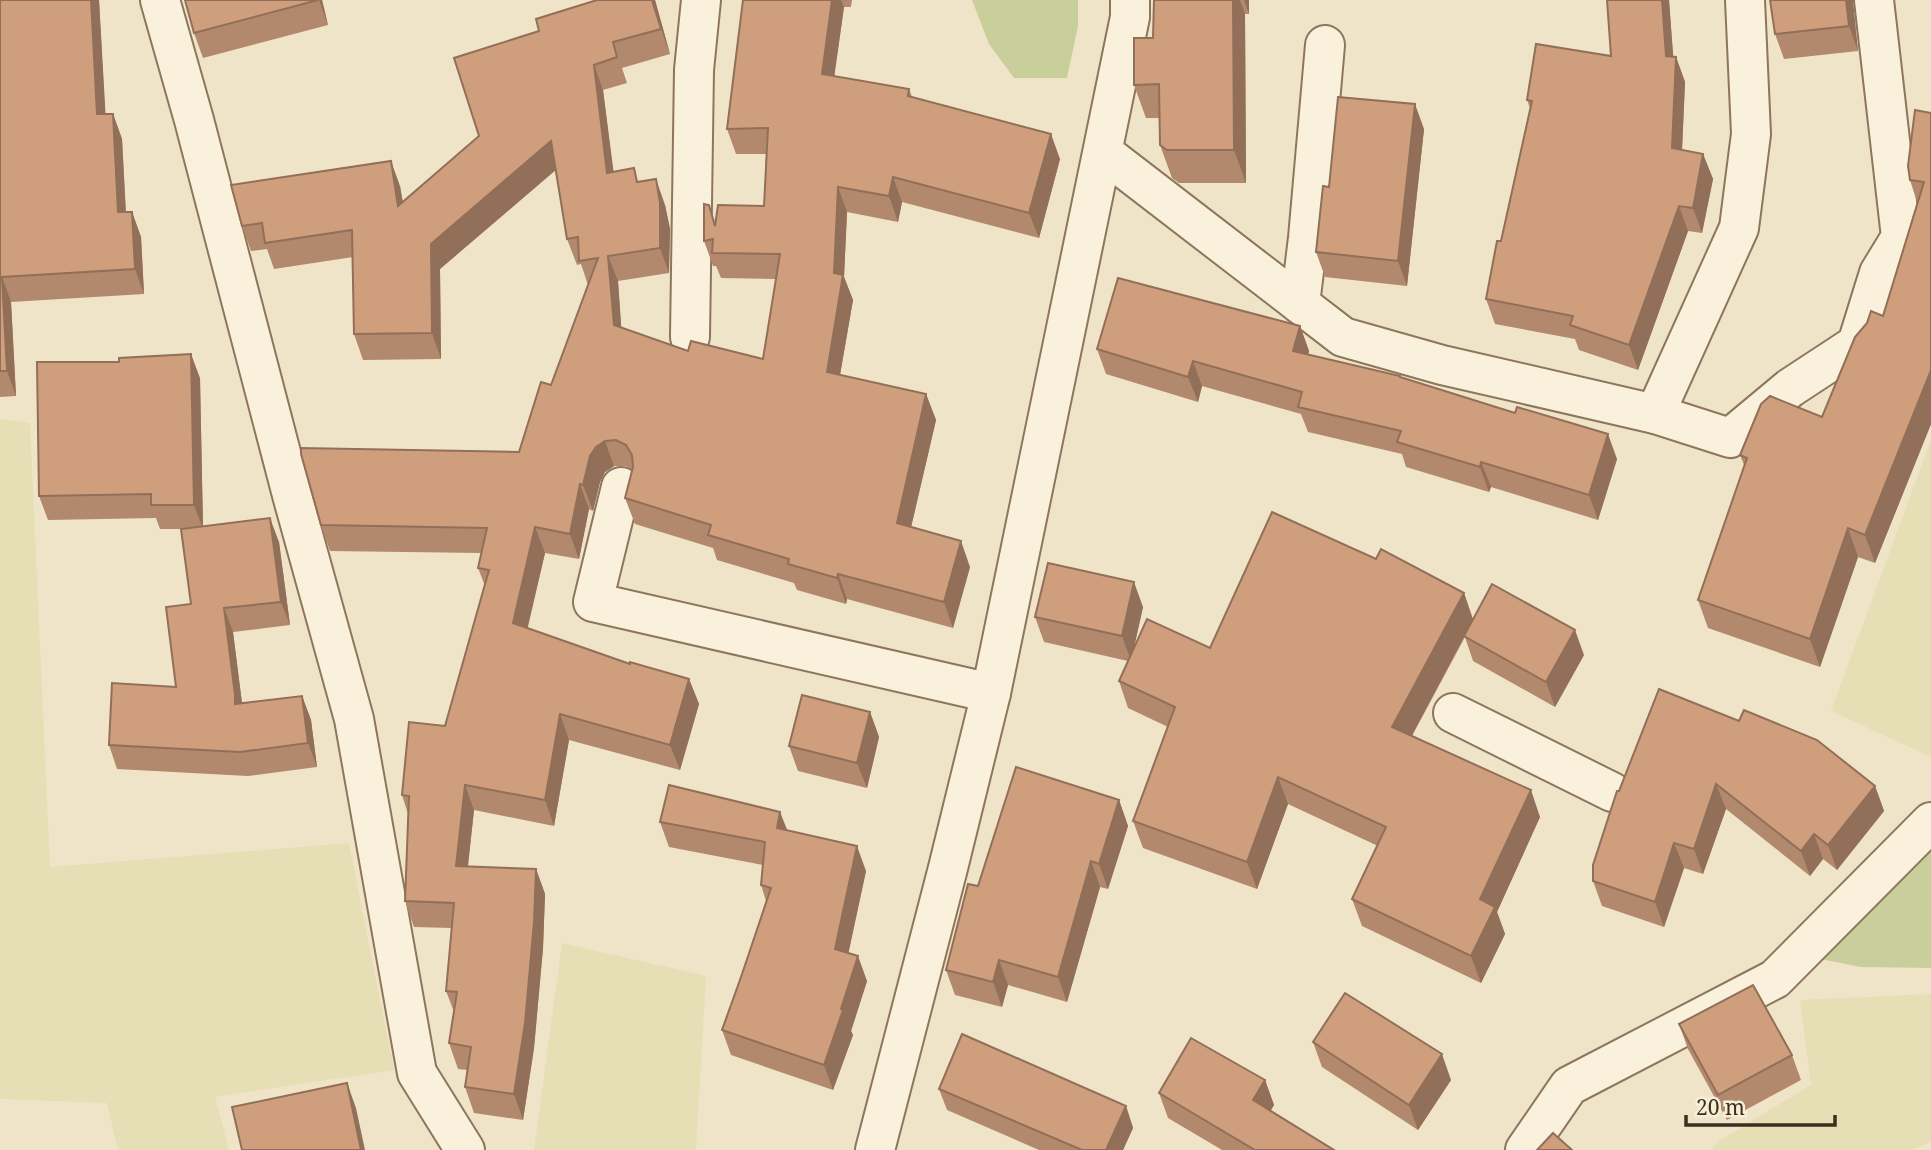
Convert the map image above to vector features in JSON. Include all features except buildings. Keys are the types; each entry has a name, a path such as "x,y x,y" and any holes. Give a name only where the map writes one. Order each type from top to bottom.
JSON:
{"street":[{"path":"160,0 354,719 416,1073 465,1150"},
{"path":"690,337 694,70 701,0"},
{"path":"875,1150 992,693 1104,153 1130,17 1130,0"},
{"path":"1655,414 1739,228 1751,134 1745,0"},
{"path":"1104,153 1343,337 1442,365 1655,414 1730,438 1790,388 1857,344 1879,273 1901,237 1874,0"},
{"path":"1300,304 1325,45"},
{"path":"621,487 593,602 992,693"},
{"path":"1453,713 1612,792"},
{"path":"1525,1150 1569,1086 1775,979 1931,822"}],"shaded area":[{"path":"0,419 30,423 50,867 349,843 394,1070 215,1097 229,1150 118,1150 107,1103 0,1099"},
{"path":"1931,440 1931,757 1831,711"},
{"path":"562,943 706,976 696,1150 534,1150"},
{"path":"1931,994 1931,1142 1911,1150 1711,1150 1719,1141 1811,1085 1800,1000"}],"green space":[{"path":"972,0 1078,0 1078,26 1067,78 1014,78 989,44"},
{"path":"1931,837 1931,968 1861,967 1810,957"}]}
